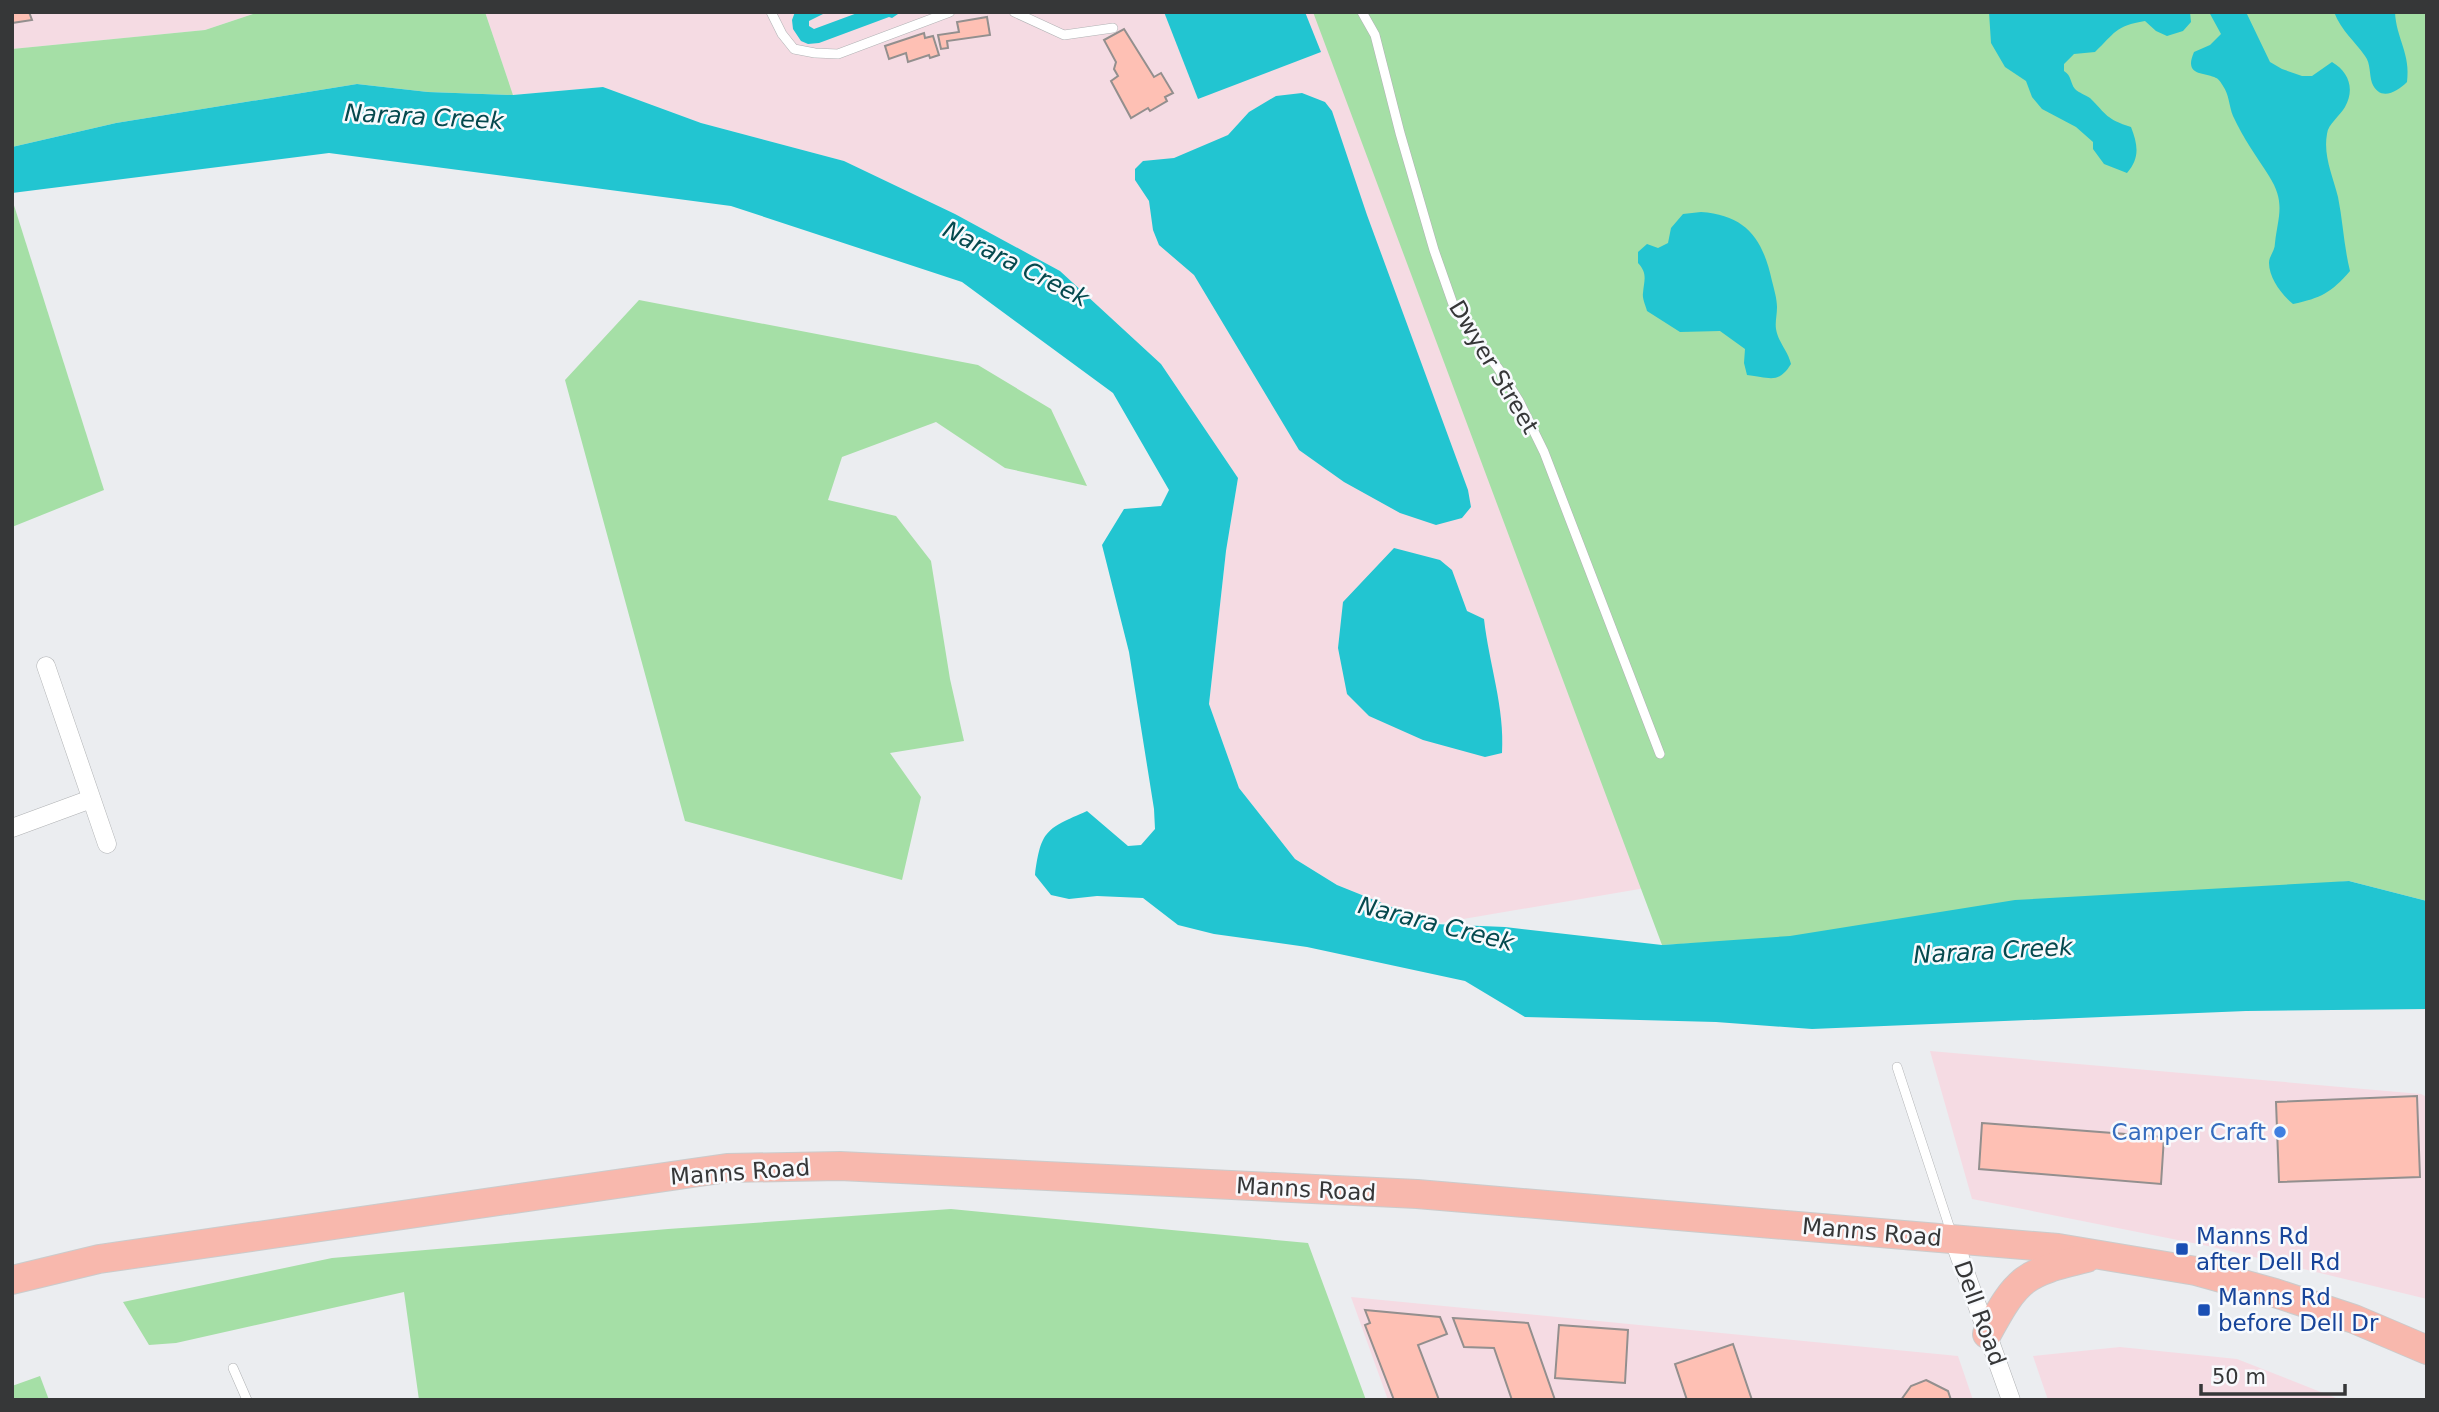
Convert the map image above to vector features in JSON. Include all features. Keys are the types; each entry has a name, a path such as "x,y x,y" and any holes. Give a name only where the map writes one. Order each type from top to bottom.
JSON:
{"main road":[{"name":"Manns Road","path":"12,1280 99,1259 727,1168 840,1166 1417,1194 2058,1248 2196,1271 2354,1319 2427,1350"},
{"name":"Manns Road","path":"12,1299 104,1275 175,1249"},
{"path":"1987,1334 2007,1297 2021,1281 2050,1267 2099,1255"}],"street":[{"path":"46,666 107,844"},
{"path":"12,828 91,799"},
{"name":"Dell Road","path":"1953,1238 2011,1400"}],"lane":[{"path":"771,12 782,34 794,49 838,54 950,12"},
{"path":"1014,12 1064,35 1113,28"},
{"name":"Dwyer Street","path":"1362,12 1375,35 1399,134 1454,307 1468,330 1498,368 1545,452 1660,754"},
{"name":"Dell Road","path":"1898,1067 1953,1238"},
{"path":"233,1368 247,1400"}],"shaded area":[{"path":"12,12 259,12 205,30 12,49"},
{"path":"485,12 1354,12 1657,886 1434,924 1337,885 1295,859 1239,788 1209,704 1226,551 1238,478 1161,364 1060,271 955,214 844,161 701,123 603,87 513,95"},
{"path":"1930,1051 2421,1094 2427,1097 2427,1299 2213,1247 1972,1199"},
{"path":"1351,1297 1958,1356 1973,1400 1388,1400"},
{"path":"2120,1347 2237,1359 2341,1400 2048,1400 2033,1356"}],"green space":[{"path":"259,12 485,12 513,95 428,92 357,84 116,123 12,147 12,49 205,30"},
{"path":"1313,12 2427,12 2427,901 2349,881 1787,938 1662,945"},
{"path":"12,199 104,490 12,527"},
{"path":"639,300 978,365 1051,409 1087,486 1005,468 936,422 842,457 828,500 896,516 931,561 950,679 964,741 890,753 921,797 902,880 685,821 565,380"},
{"path":"951,1209 1308,1243 1366,1400 419,1400 404,1292 176,1343 149,1345 123,1302 332,1258 668,1229"},
{"path":"40,1376 49,1400 12,1400 12,1386"}],"water":[{"path":"795,12 827,12 809,21 809,26 814,29 860,12 901,12 892,18 819,43 808,44 801,41 793,29"},
{"path":"1164,12 1305,12 1321,52 1198,99"},
{"path":"1989,12 2190,12 2191,22 2183,31 2167,36 2145,21 2127,25 2116,31 2095,52 2074,54 2064,64 2064,71 2075,89 2090,98 2112,119 2131,127 2136,151 2134,162 2127,173 2104,164 2093,149 2093,142 2076,127 2042,109 2032,97 2026,81 2005,67 1991,43"},
{"path":"2209,12 2246,12 2270,62 2282,69 2302,76 2312,76 2332,62 2343,71 2349,82 2348,100 2330,127 2326,142 2350,271 2331,290 2318,297 2293,304 2274,280 2269,260 2275,246 2280,210 2278,194 2237,124 2221,83 2217,78 2193,70 2191,66 2194,52 2210,45 2221,34"},
{"path":"2334,12 2395,12 2407,63 2407,82 2389,93 2384,94 2375,89 2367,59 2344,30"},
{"name":"Narara Creek","path":"357,84 428,92 513,95 603,87 701,123 844,161 955,214 1060,271 1161,364 1238,478 1226,551 1209,704 1239,788 1295,859 1337,885 1434,924 1505,927 1662,945 1790,936 2015,900 2349,881 2427,901 2427,1009 2246,1011 1812,1029 1716,1022 1525,1017 1465,981 1307,947 1214,934 1178,925 1143,898 1097,896 1069,899 1051,895 1035,875 1043,840 1054,827 1087,811 1128,846 1141,845 1155,829 1129,652 1102,545 1124,509 1161,506 1169,490 1113,393 962,282 731,206 329,153 12,193 12,147 116,123"},
{"path":"1302,93 1325,102 1332,111 1367,215 1468,490 1471,507 1462,518 1436,525 1400,513 1344,482 1299,450 1194,275 1159,245 1153,230 1149,201 1135,180 1135,169 1143,161 1174,158 1228,135 1249,112 1276,96"},
{"path":"1683,214 1717,214 1741,224 1750,232 1763,253 1776,297 1777,334 1791,364 1782,375 1767,378 1747,375 1745,349 1720,331 1680,332 1647,311 1643,295 1644,274 1638,263 1638,252 1647,244 1658,248 1668,243 1671,228"},
{"path":"1394,548 1440,560 1452,570 1467,611 1484,619 1499,703 1502,753 1485,757 1423,740 1369,716 1347,694 1338,648 1343,602"}],"building":[{"path":"12,12 29,12 32,20 12,23"},
{"path":"987,17 990,35 947,41 948,48 941,49 938,35 959,32 957,22"},
{"path":"1124,29 1154,77 1161,73 1173,93 1165,97 1167,101 1131,118 1111,81 1118,76 1114,69 1116,62 1104,40"},
{"path":"924,33 925,38 933,36 939,55 930,58 929,55 908,62 906,53 889,59 885,46"},
{"path":"2417,1096 2420,1177 2279,1182 2276,1102"},
{"path":"1982,1123 2164,1137 2161,1184 1979,1169"},
{"path":"1365,1310 1440,1317 1447,1334 1418,1345 1439,1400 1394,1400 1365,1325 1370,1323"},
{"path":"1453,1318 1528,1323 1555,1400 1512,1400 1494,1348 1464,1347"},
{"path":"1559,1325 1628,1330 1625,1383 1555,1378"},
{"path":"1733,1344 1752,1400 1687,1400 1675,1364"},
{"path":"1926,1380 1948,1391 1951,1400 1901,1400 1911,1386"}],"place":[{"name":"Camper Craft","path":"2280,1132"},
{"name":"Manns Rd after Dell Rd","path":"2182,1249"},
{"name":"Manns Rd before Dell Dr","path":"2204,1310"}]}
